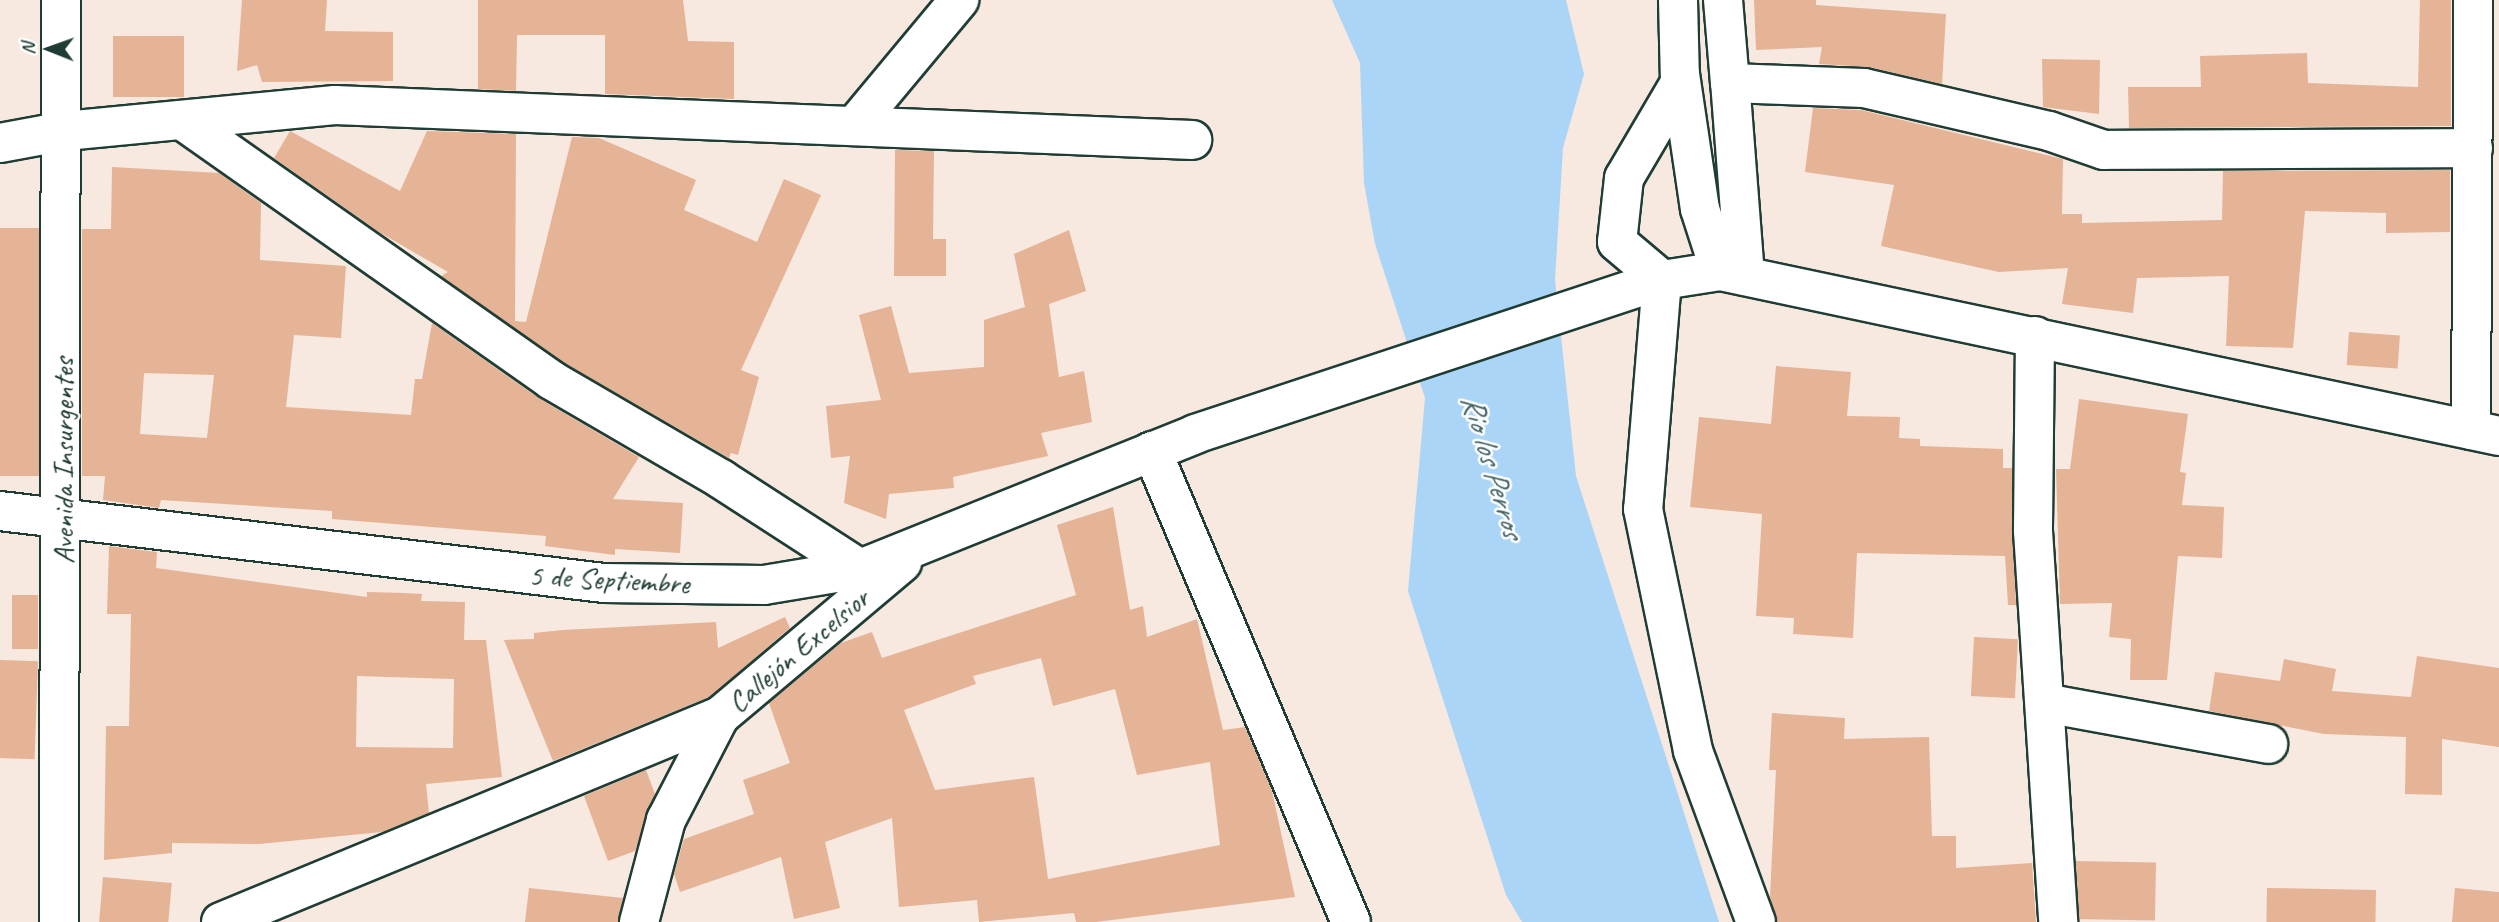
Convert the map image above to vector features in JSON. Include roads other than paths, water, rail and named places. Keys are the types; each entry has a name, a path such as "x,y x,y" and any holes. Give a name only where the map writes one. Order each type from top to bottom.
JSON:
{"street":[{"name":"Avenida Insurgentes","path":"59,922 65,131 61,0"},
{"path":"855,125 959,0"},
{"path":"1678,0 1680,83 1700,209 1732,274"},
{"path":"1723,0 1730,83 1732,274"},
{"path":"2473,0 2473,148 2485,433"},
{"path":"1680,83 1624,178 1617,242 1662,279 1643,509 1693,751 1756,922"},
{"path":"1730,83 1864,88 2049,131 2104,150 2473,148"},
{"path":"0,143 65,131 335,105 1192,140"},
{"path":"183,121 551,380 721,479 860,569"},
{"name":"5 de Septiembre","path":"0,512 604,583 764,585 860,569 918,549 1195,434 1662,279 1732,274 2485,433"},
{"path":"2035,336 2033,531 2058,922"},
{"path":"1152,452 1351,922"},
{"name":"Callejón Excelsior","path":"639,922 666,820 720,716 918,549"},
{"path":"2045,703 2268,744"},
{"path":"221,922 720,716"}],"water":[{"name":"Rio los Perros","path":"1332,0 1566,0 1584,74 1563,148 1555,280 1576,476 1719,922 1522,922 1506,895 1408,591 1425,398 1375,244 1364,183 1360,63"}]}
